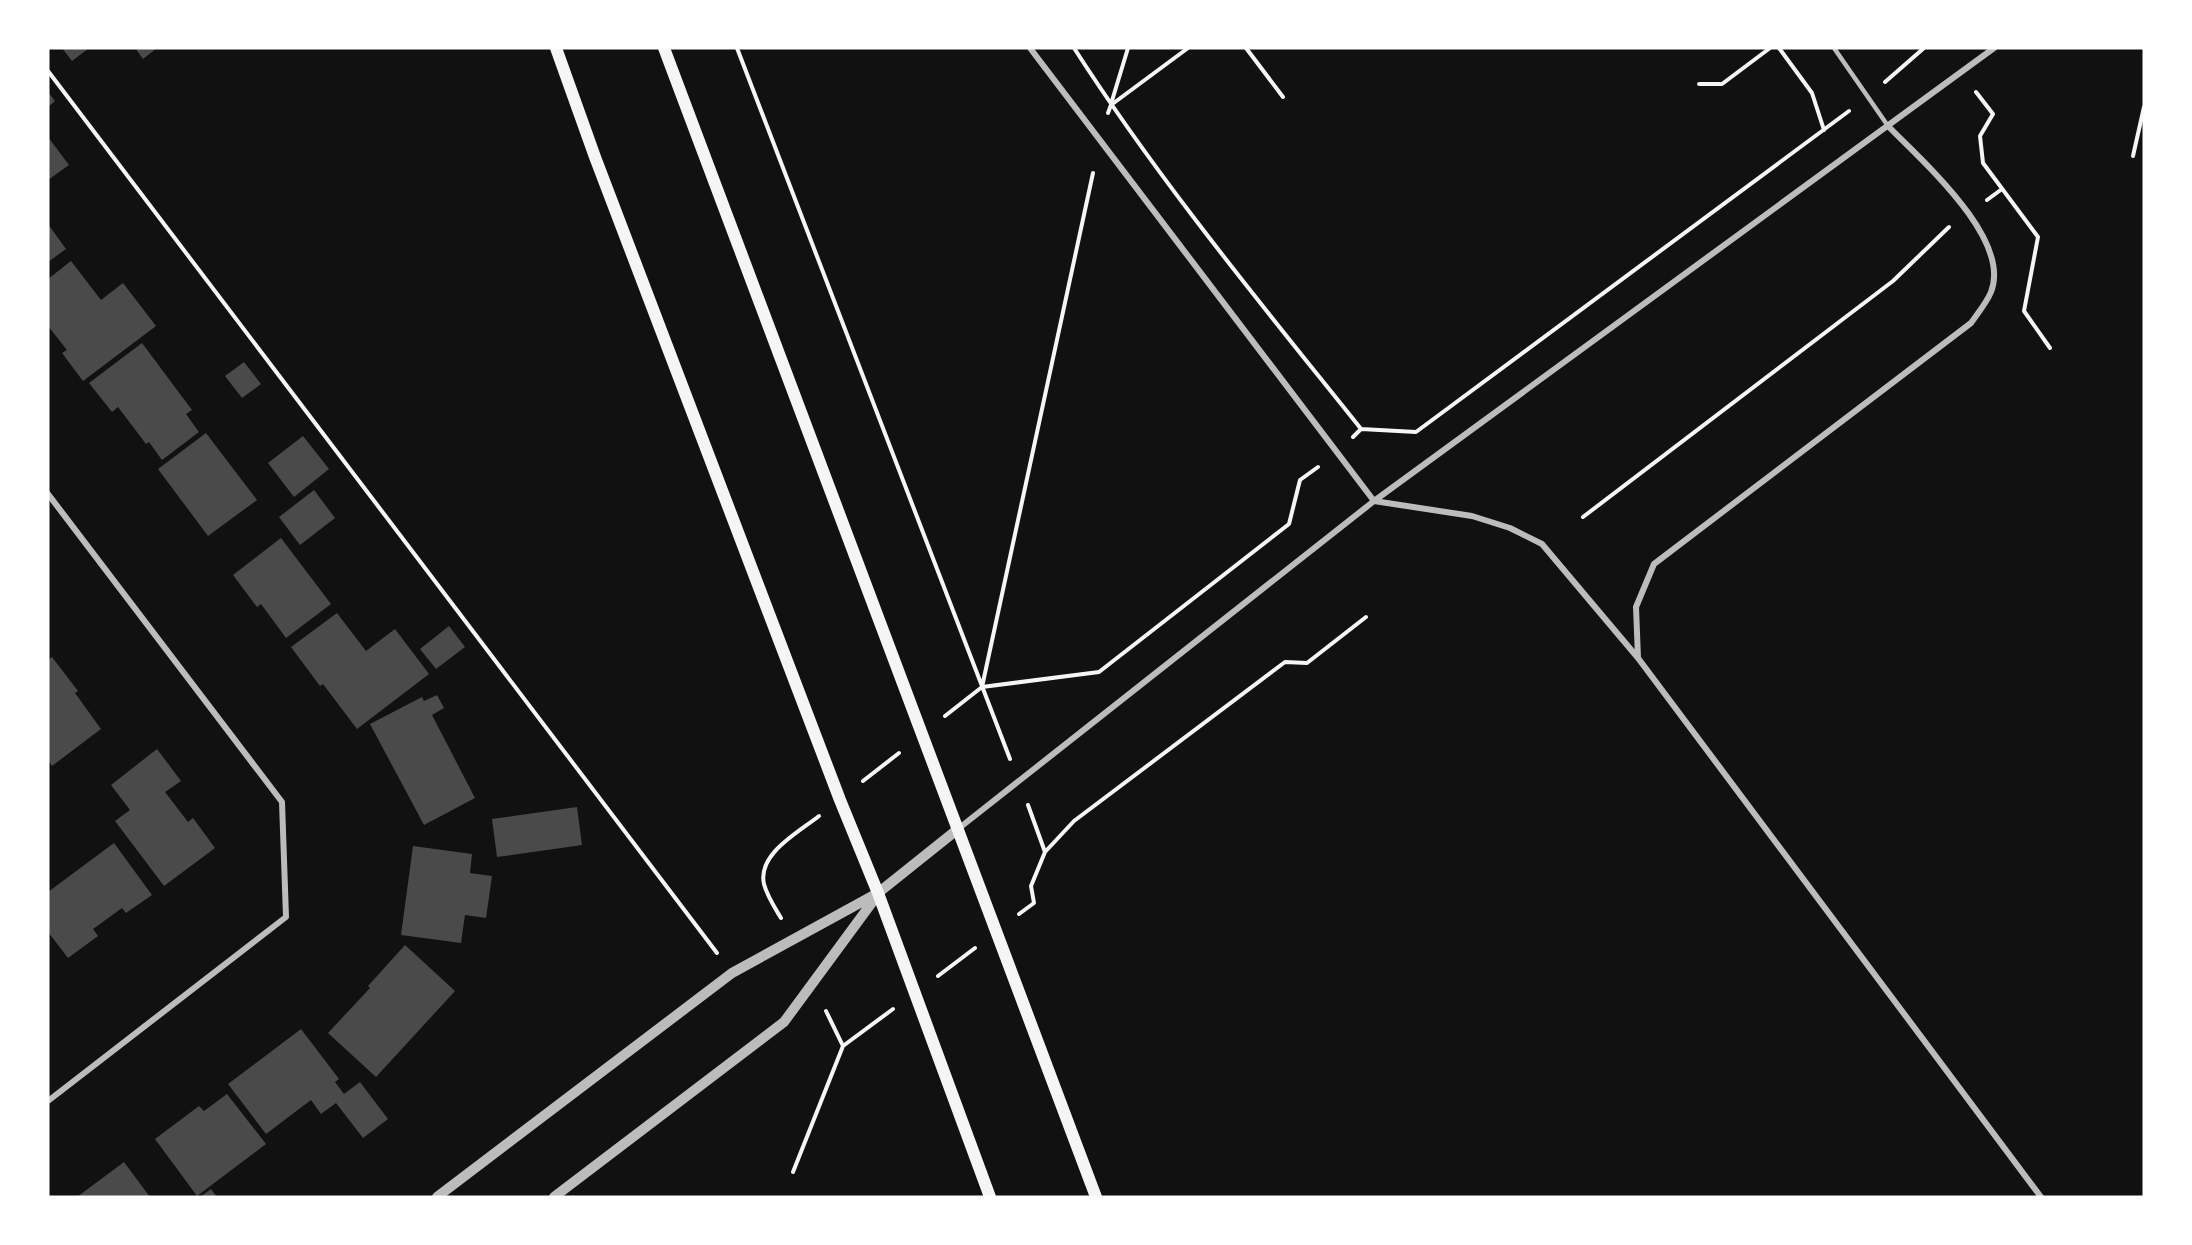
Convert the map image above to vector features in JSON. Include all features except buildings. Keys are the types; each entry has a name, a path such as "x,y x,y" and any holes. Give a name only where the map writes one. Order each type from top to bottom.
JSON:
{"main road":[{"path":"556,48 595,157 831,778 878,893 990,1197"},
{"path":"664,48 1096,1197"}],"street":[{"path":"1030,48 1374,501 1472,516 1510,528 1542,544 1638,658 2042,1197"},
{"path":"437,1197 732,973 878,893 1374,501 1994,48"},
{"path":"1638,658 1636,607 1654,564 1971,323 1992,291 1994,261 1985,237 1969,212 1888,126"},
{"path":"48,494 282,801 286,917 48,1101"},
{"path":"554,1197 784,1022 878,893"}],"lane":[{"path":"1834,48 1888,126"}],"path":[{"path":"737,48 1046,852"},
{"path":"1074,48 1111,105 1235,272 1361,429"},
{"path":"1100,141 1128,48"},
{"path":"1111,105 1188,48"},
{"path":"1246,48 1283,97"},
{"path":"1699,84 1722,84 1770,48"},
{"path":"1779,48 1812,93 1824,130"},
{"path":"48,71 732,973"},
{"path":"1962,72 1993,114 1980,136 1983,163 2038,237 2024,311 2050,348"},
{"path":"2133,156 2144,107"},
{"path":"1583,517 1893,281 1945,230 2002,189"},
{"path":"843,1046 1034,903 1031,886 1046,852 1074,821 1285,662 1307,663 1366,617"}]}
